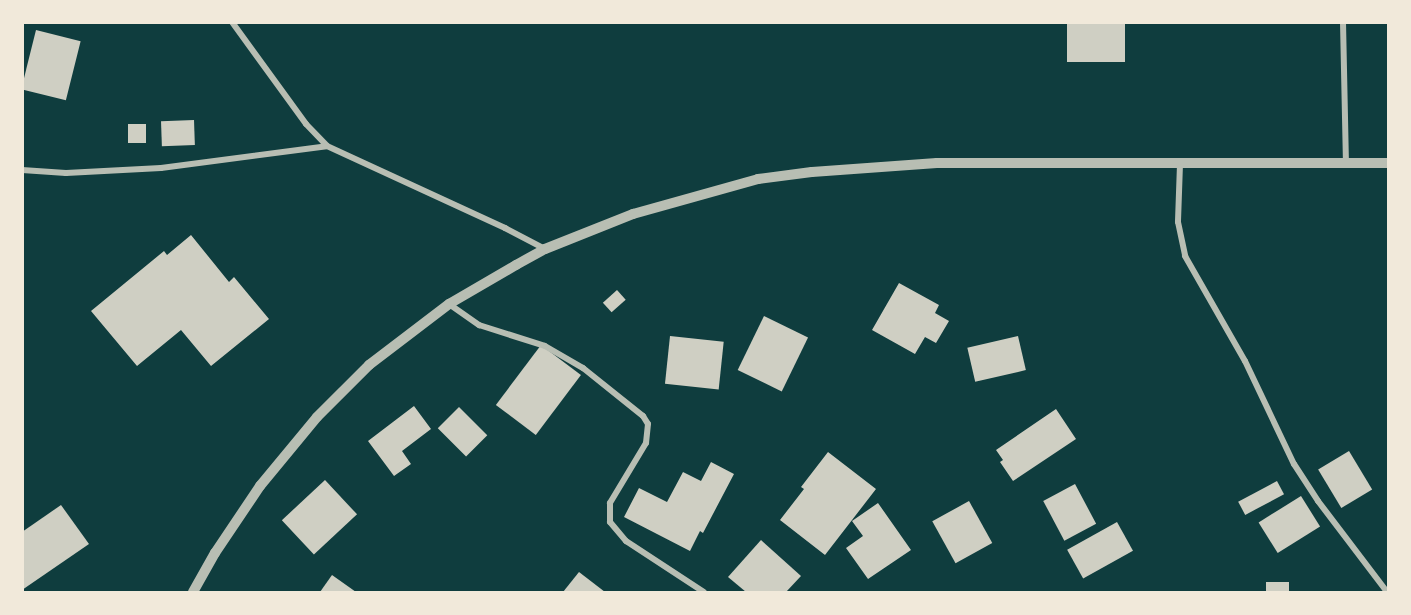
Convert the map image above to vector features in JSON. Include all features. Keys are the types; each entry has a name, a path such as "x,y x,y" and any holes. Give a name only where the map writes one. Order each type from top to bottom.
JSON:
{"street":[{"path":"232,22 306,124 327,146 505,228 545,249"},
{"path":"1343,22 1346,164"},
{"path":"22,170 66,173 160,168 327,146"},
{"path":"193,592 215,553 260,486 317,417 369,365 449,304 545,249 633,214 758,179 812,172 937,163 1389,163"},
{"path":"1180,164 1178,222 1185,255 1194,275 1245,361 1294,464 1318,501 1388,592"},
{"path":"449,304 478,325 545,346 574,362 643,416 648,424 646,443 610,503 610,522 626,541 705,592"}],"building":[{"path":"1067,22 1125,22 1125,62 1067,62"},
{"path":"36,30 81,41 66,100 22,89"},
{"path":"194,120 195,145 162,146 161,121"},
{"path":"128,124 146,124 146,143 128,143"},
{"path":"191,235 229,282 234,277 269,319 211,366 181,330 137,366 91,311 164,251 167,255"},
{"path":"899,283 939,305 935,313 949,321 936,343 925,337 915,354 872,330"},
{"path":"617,290 626,300 612,312 603,303"},
{"path":"764,316 808,337 782,391 738,370"},
{"path":"670,336 724,342 719,389 665,384"},
{"path":"1018,336 1026,370 975,382 967,348"},
{"path":"541,345 581,375 536,435 496,405"},
{"path":"414,406 431,429 402,451 411,464 394,476 368,441"},
{"path":"459,407 487,435 466,456 438,428"},
{"path":"1056,409 1076,439 1013,481 1000,462 1003,460 996,450"},
{"path":"1349,451 1372,490 1341,508 1318,470"},
{"path":"828,452 876,489 825,555 780,520 804,489 801,487"},
{"path":"711,462 734,474 703,533 700,531 690,551 624,517 639,488 667,502 683,472 701,481"},
{"path":"325,480 357,514 314,555 282,520"},
{"path":"1277,481 1284,494 1245,515 1238,502"},
{"path":"1075,484 1096,524 1064,541 1043,501"},
{"path":"1301,496 1320,527 1278,553 1259,522"},
{"path":"969,501 992,543 956,563 932,521"},
{"path":"878,503 911,550 868,579 846,548 863,536 852,521"},
{"path":"61,505 89,544 22,590 22,532"},
{"path":"1117,522 1133,551 1083,578 1067,550"},
{"path":"761,540 801,576 786,592 746,592 728,577"},
{"path":"579,572 605,592 563,592"},
{"path":"332,575 356,592 320,592"},
{"path":"1266,582 1289,582 1289,592 1266,592"}]}
